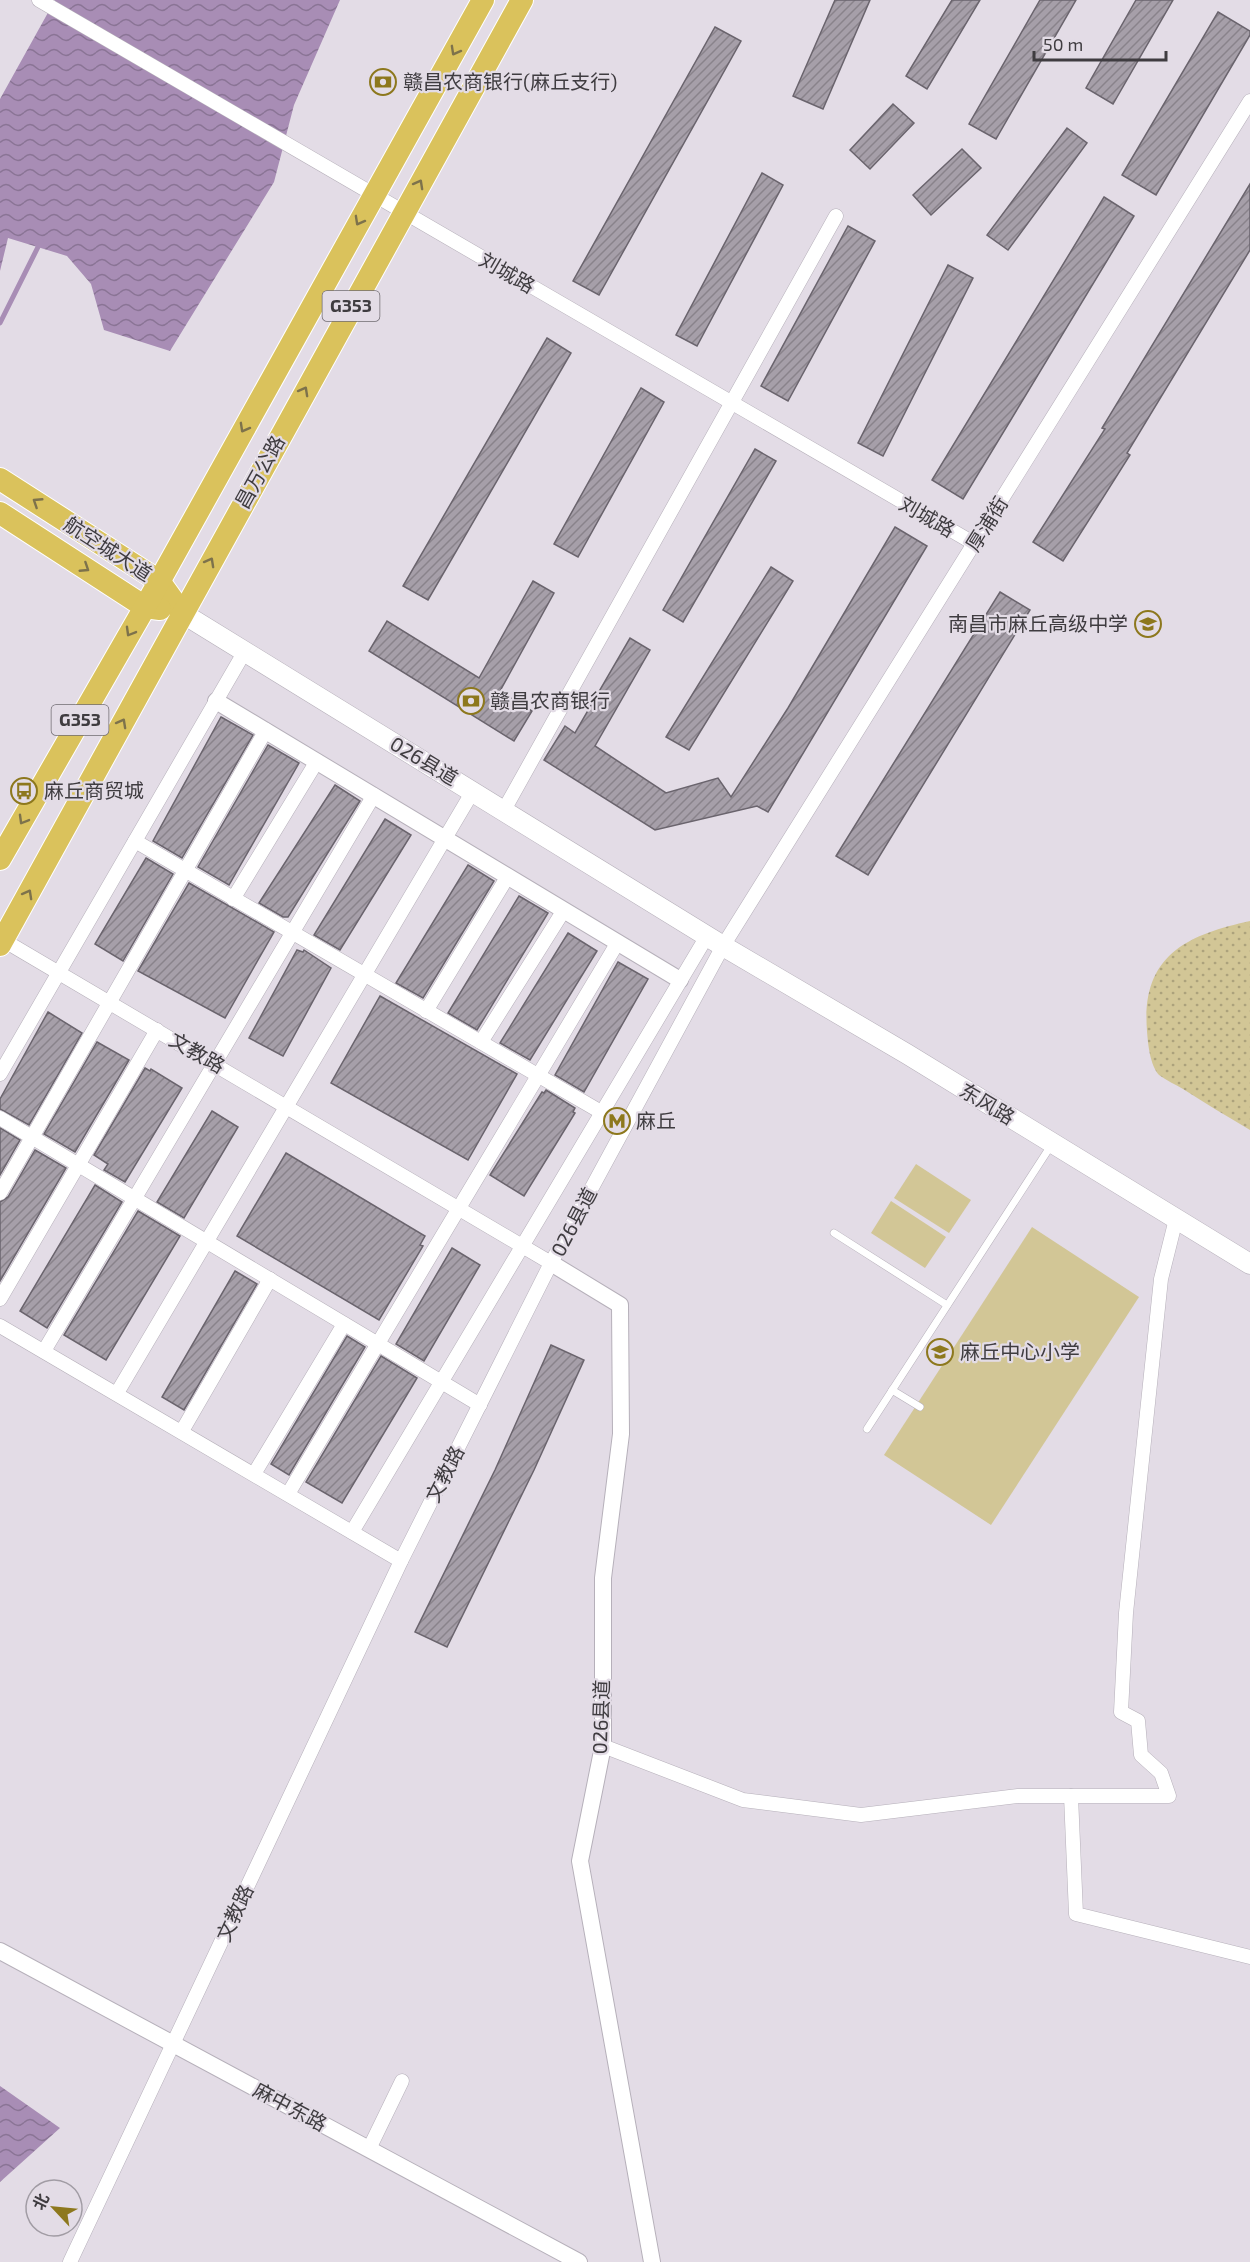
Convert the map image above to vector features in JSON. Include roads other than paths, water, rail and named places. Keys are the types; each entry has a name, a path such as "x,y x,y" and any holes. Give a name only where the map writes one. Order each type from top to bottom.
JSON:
{"highway":[{"name":"昌万公路","path":"0,859 145,607 483,0"},
{"name":"昌万公路","path":"2,942 522,0"},
{"name":"航空城大道","path":"0,479 159,581 182,613"},
{"name":"航空城大道","path":"0,513 145,607 182,613"}],"main road":[{"name":"026县道","path":"182,613 715,941"},
{"name":"东风路","path":"715,941 1250,1264"}],"street":[{"name":"刘城路","path":"39,0 975,544"},
{"name":"厚浦街","path":"715,941 975,544 1250,101"},
{"path":"504,810 836,216"},
{"path":"0,1074 245,651"},
{"path":"216,701 680,980"},
{"path":"0,1193 266,730"},
{"path":"233,899 317,761"},
{"path":"117,1393 285,1105 473,791"},
{"path":"44,1351 374,795"},
{"path":"135,841 601,1112"},
{"path":"426,1011 508,876"},
{"path":"481,1042 564,910"},
{"path":"352,1532 680,980 715,941"},
{"name":"026县道","path":"652,2262 580,1861 603,1746 603,1578 621,1434 620,1305 551,1263 715,941"},
{"name":"文教路","path":"2,942 59,972 551,1263 401,1561 70,2262"},
{"path":"288,1494 618,942"},
{"path":"0,1299 157,1030"},
{"path":"0,1118 480,1405"},
{"path":"603,1746 743,1800 861,1815 1018,1796 1168,1796 1161,1773 1141,1755 1138,1721 1121,1712 1126,1613 1160,1290 1176,1219"},
{"path":"182,1431 270,1279"},
{"path":"254,1474 344,1324"},
{"path":"0,1326 401,1561"},
{"path":"1071,1796 1076,1914 1250,1957"},
{"name":"麻中东路","path":"0,1950 579,2262"},
{"path":"369,2149 402,2081"}],"lane":[{"path":"867,1429 1052,1143"},
{"path":"834,1233 947,1305"},
{"path":"892,1390 920,1407"}],"water":[{"path":"55,0 340,0 294,105 274,182 170,351 104,330 91,284 67,256 8,238 0,271 0,99"},
{"path":"0,2086 60,2128 0,2182"}],"waterway":[{"path":"0,323 41,241"}],"place":[{"name":"赣昌农商银行(麻丘支行)","path":"383,82"},
{"name":"南昌市麻丘高级中学","path":"1148,624"},
{"name":"赣昌农商银行","path":"471,701"},
{"name":"麻丘商贸城","path":"24,791"},
{"name":"麻丘","path":"617,1121"},
{"name":"麻丘中心小学","path":"940,1352"}]}
